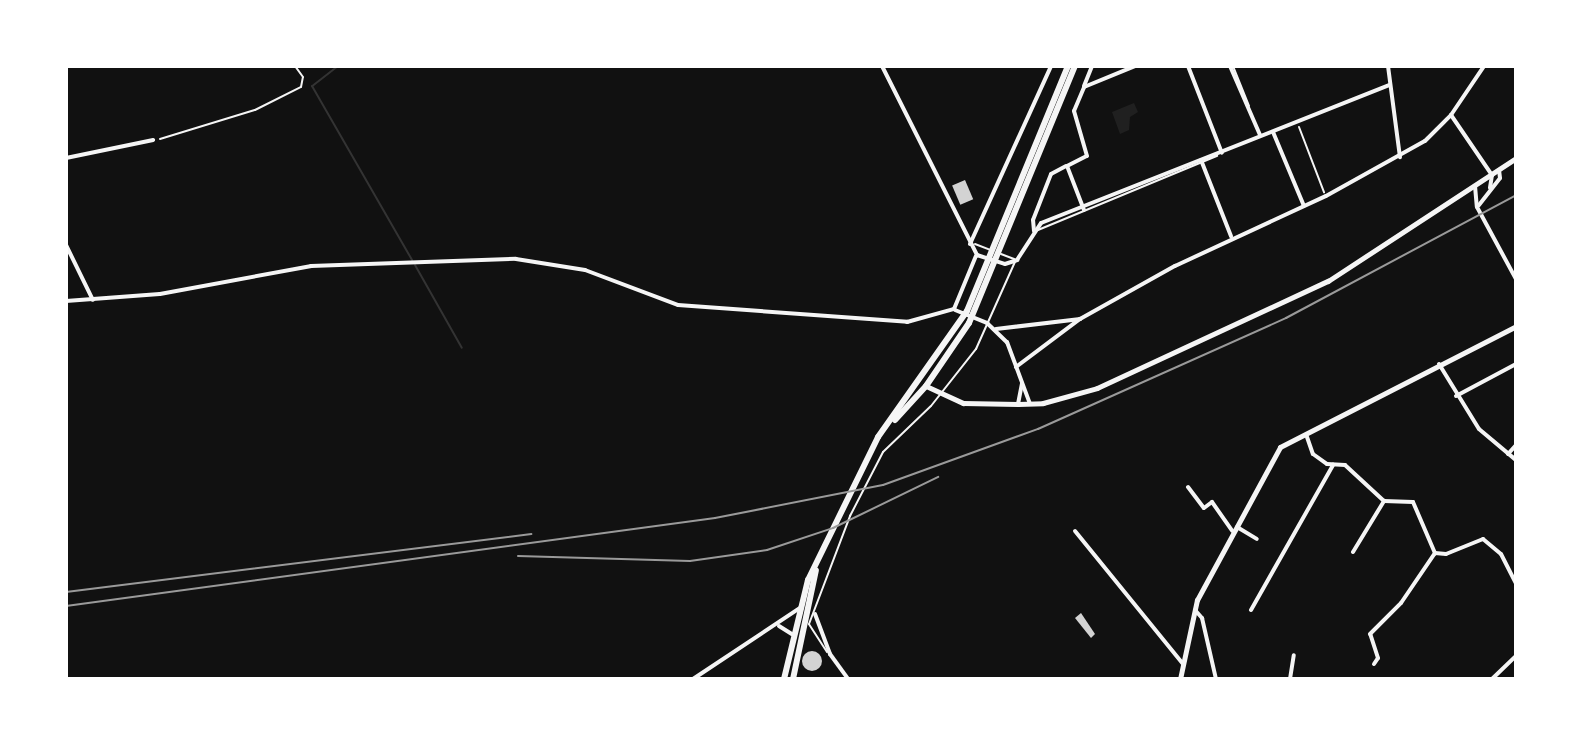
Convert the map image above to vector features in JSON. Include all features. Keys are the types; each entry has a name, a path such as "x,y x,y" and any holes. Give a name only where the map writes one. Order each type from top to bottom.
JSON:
{"main road":[{"path":"878,437 926,386 969,323 1068,66"},
{"path":"784,679 792,634 817,563 878,437 961,320 1002,237 1075,66"},
{"path":"915,386 926,386 963,403 1018,404 1097,388 1328,281 1516,158"},
{"path":"1180,679 1194,609 1233,529 1280,447 1307,437 1439,364 1516,326"},
{"path":"793,679 801,611"}],"street":[{"path":"882,66 970,244 977,255 1005,264 1017,260 1034,231 1390,85"},
{"path":"970,244 1051,66"},
{"path":"1034,231 1033,220 1051,174 1087,156 1074,115 1092,66"},
{"path":"1084,87 1135,66"},
{"path":"1188,66 1222,152"},
{"path":"1232,66 1262,137"},
{"path":"1388,66 1400,157"},
{"path":"1016,367 1080,319 1231,236 1326,196 1400,157 1451,115 1484,66"},
{"path":"1451,115 1492,175 1490,188"},
{"path":"1273,132 1304,206"},
{"path":"66,158 153,140"},
{"path":"1201,161 1231,236"},
{"path":"1067,166 1083,209"},
{"path":"1477,207 1500,178 1499,170"},
{"path":"1475,186 1477,207 1515,275"},
{"path":"66,245 93,300"},
{"path":"954,309 977,255"},
{"path":"66,301 160,294 311,266 407,261 563,264 678,305 907,322 954,309 995,329 1016,367 1030,404"},
{"path":"995,329 1080,319"},
{"path":"1059,322 1064,331"},
{"path":"1439,364 1479,429 1516,460"},
{"path":"1456,396 1516,364"},
{"path":"1018,404 1022,383"},
{"path":"1307,437 1313,454 1333,465 1345,465 1384,501 1413,502 1435,553"},
{"path":"1508,454 1516,445"},
{"path":"1251,610 1333,465"},
{"path":"1188,487 1204,508 1212,502 1233,529 1257,539"},
{"path":"1353,552 1384,501"},
{"path":"1075,531 1183,664"},
{"path":"1435,553 1446,554 1483,539 1501,554 1516,584"},
{"path":"1374,664 1378,658 1370,634 1401,603 1435,553"},
{"path":"1194,609 1202,618 1216,679"},
{"path":"693,679 801,611"},
{"path":"813,614 830,654 848,679"},
{"path":"777,626 792,634"},
{"path":"1290,679 1294,655"},
{"path":"1492,679 1516,656"}],"lane":[{"path":"801,611 813,614 830,561 883,452 941,393 976,349 1017,260 970,244"}],"path":[{"path":"153,140 215,125 289,93 304,82 295,66"},
{"path":"1297,123 1326,196"}],"shaded area":[{"path":"1134,103 1138,112 1130,117 1129,130 1120,134 1112,112"}],"building":[{"path":"965,180 973,199 960,205 952,185"},
{"path":"1081,613 1095,634 1091,638 1075,618"},
{"path":"812,651 819,654 822,661 819,668 812,671 805,668 802,661 805,654"}],"waterway":[{"path":"338,66 312,86 412,260"},
{"path":"415,265 462,348"}],"railway":[{"path":"66,606 715,518 883,485 1038,429 1286,318 1516,195"},
{"path":"518,556 690,561 767,550 833,528 938,477"},
{"path":"66,592 531,534"}]}
